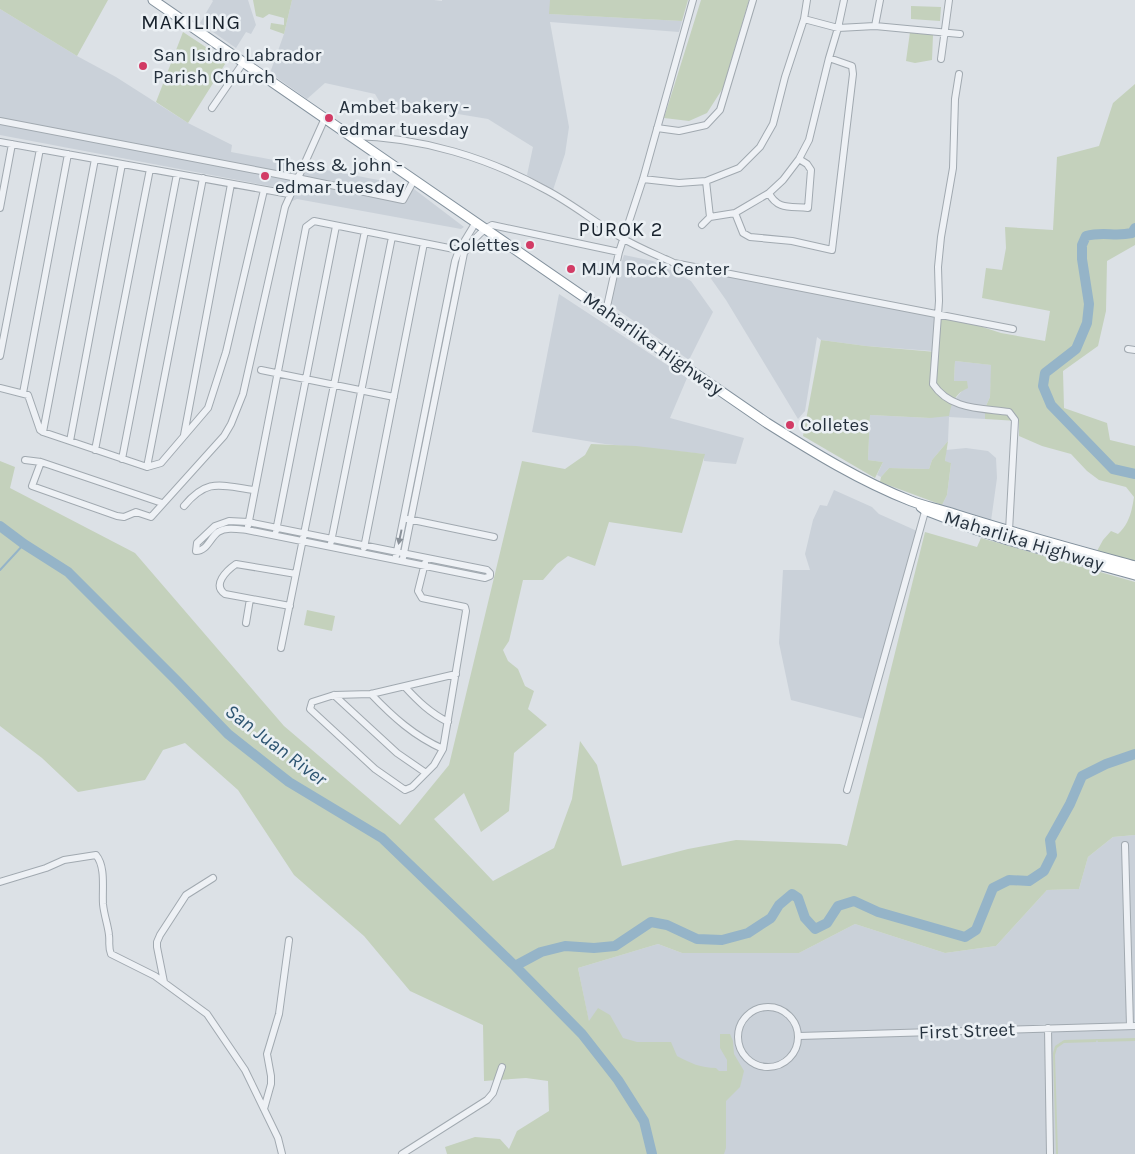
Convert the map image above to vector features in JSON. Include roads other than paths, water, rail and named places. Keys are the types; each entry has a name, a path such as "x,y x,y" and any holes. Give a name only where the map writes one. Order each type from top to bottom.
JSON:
{"highway":[{"name":"Maharlika Highway","path":"153,0 759,418 798,442 865,480 977,530 1135,575"},
{"name":"Maharlika Highway","path":"926,508 1135,566"}],"street":[{"path":"606,311 619,252 643,180 693,0"},
{"path":"657,128 679,130 706,125 720,110 753,0"},
{"path":"643,180 678,183 706,181 740,168 760,147 773,124 808,0"},
{"path":"702,226 710,217 734,213 769,193 783,180 799,159 809,140 844,0"},
{"path":"875,26 880,0"},
{"path":"941,60 949,0"},
{"path":"804,19 838,28 875,26 960,34"},
{"path":"734,213 746,236 792,241 832,250 853,74 852,66 829,58"},
{"path":"212,108 243,63"},
{"path":"959,74 953,168 940,244 933,384 939,394 957,405 1009,412 1014,420 1009,531"},
{"path":"41,462 32,486 117,516 124,517 136,512 151,517 224,436 243,394 285,207 325,118"},
{"path":"0,121 403,200 414,180"},
{"path":"351,136 371,136 418,144 455,152 497,166 550,192 623,239 674,263 1013,329"},
{"path":"0,142 290,194"},
{"path":"0,208 12,144"},
{"path":"0,356 40,149"},
{"path":"23,393 68,154"},
{"path":"43,432 95,159"},
{"path":"769,193 773,202 777,205 808,208 811,170 807,164 799,159"},
{"path":"70,441 122,164"},
{"path":"95,450 150,168"},
{"path":"122,459 178,174"},
{"path":"147,467 203,178"},
{"path":"706,181 710,217"},
{"path":"184,437 231,184"},
{"path":"0,388 28,395 40,430 43,432 147,467 162,463 208,408 223,361 264,190"},
{"path":"247,530 306,227 314,221 461,251"},
{"path":"400,557 455,261 476,222"},
{"path":"461,251 485,228 492,224 619,252"},
{"path":"275,535 336,226"},
{"path":"281,648 364,231"},
{"path":"330,546 392,236"},
{"path":"364,550 424,243"},
{"path":"261,370 394,397"},
{"path":"25,460 41,462 162,503"},
{"path":"184,506 202,488 216,485 255,490"},
{"path":"846,790 926,508"},
{"path":"408,519 494,537"},
{"path":"364,550 331,539 248,522 229,521 215,526 196,543 196,551 202,550 218,532 230,528 400,557 485,578 490,576 487,570 424,562"},
{"path":"424,562 418,591 422,598 464,607 466,611 456,674 443,749 434,765 412,787 405,790 375,769 310,709 312,702 334,695 371,694 456,674"},
{"path":"290,606 226,594 221,591 219,586 233,566 242,564 296,574"},
{"path":"246,623 250,599"},
{"path":"405,687 435,716 448,722"},
{"path":"371,694 406,728 427,742 443,749"},
{"path":"334,695 397,753 426,773"},
{"path":"1125,845 1132,1026"},
{"path":"0,882 46,868 64,860 96,854 102,866 104,906 110,938 108,948 111,954 155,976 207,1014 245,1070 278,1138 282,1154"},
{"path":"164,982 156,942 186,895 213,878"},
{"path":"264,1109 271,1084 267,1054 280,1014 289,940"},
{"path":"772,1007 782,1010 794,1021 799,1036 797,1048 790,1059 779,1066 767,1068 754,1065 744,1056 738,1044 739,1030 743,1020 751,1012 761,1008 772,1007"},
{"name":"First Street","path":"799,1036 1132,1026"},
{"path":"1048,1028 1050,1154"},
{"path":"402,1154 487,1100 493,1093 502,1067"}],"waterway":[{"path":"1135,228 1132,233 1126,234 1086,236 1082,245 1082,259 1089,304 1087,323 1076,349 1045,373 1043,386 1051,405 1113,469 1135,474"},
{"name":"San Juan River","path":"0,526 68,572 228,734 289,782 382,838 515,966 582,1034 618,1080 644,1121 652,1154"},
{"path":"0,570 24,544"},
{"path":"515,966 541,952 565,946 594,948 615,946 651,922 667,925 697,939 722,940 748,933 771,918 779,905 792,894 798,898 805,918 815,929 827,923 838,906 854,901 878,912 965,937 976,930 993,888 1009,880 1029,881 1044,871 1052,855 1050,840 1070,804 1082,776 1106,764 1135,754"}],"place":[{"name":"San Isidro Labrador Parish Church","path":"143,66"},
{"name":"Ambet bakery - edmar tuesday","path":"329,118"},
{"name":"Thess & john - edmar tuesday","path":"265,176"},
{"name":"Colettes","path":"530,245"},
{"name":"MJM Rock Center","path":"571,269"},
{"name":"Colletes","path":"790,425"}],"district":[{"name":"MAKILING","path":"191,22"},
{"name":"PUROK 2","path":"621,229"}]}
